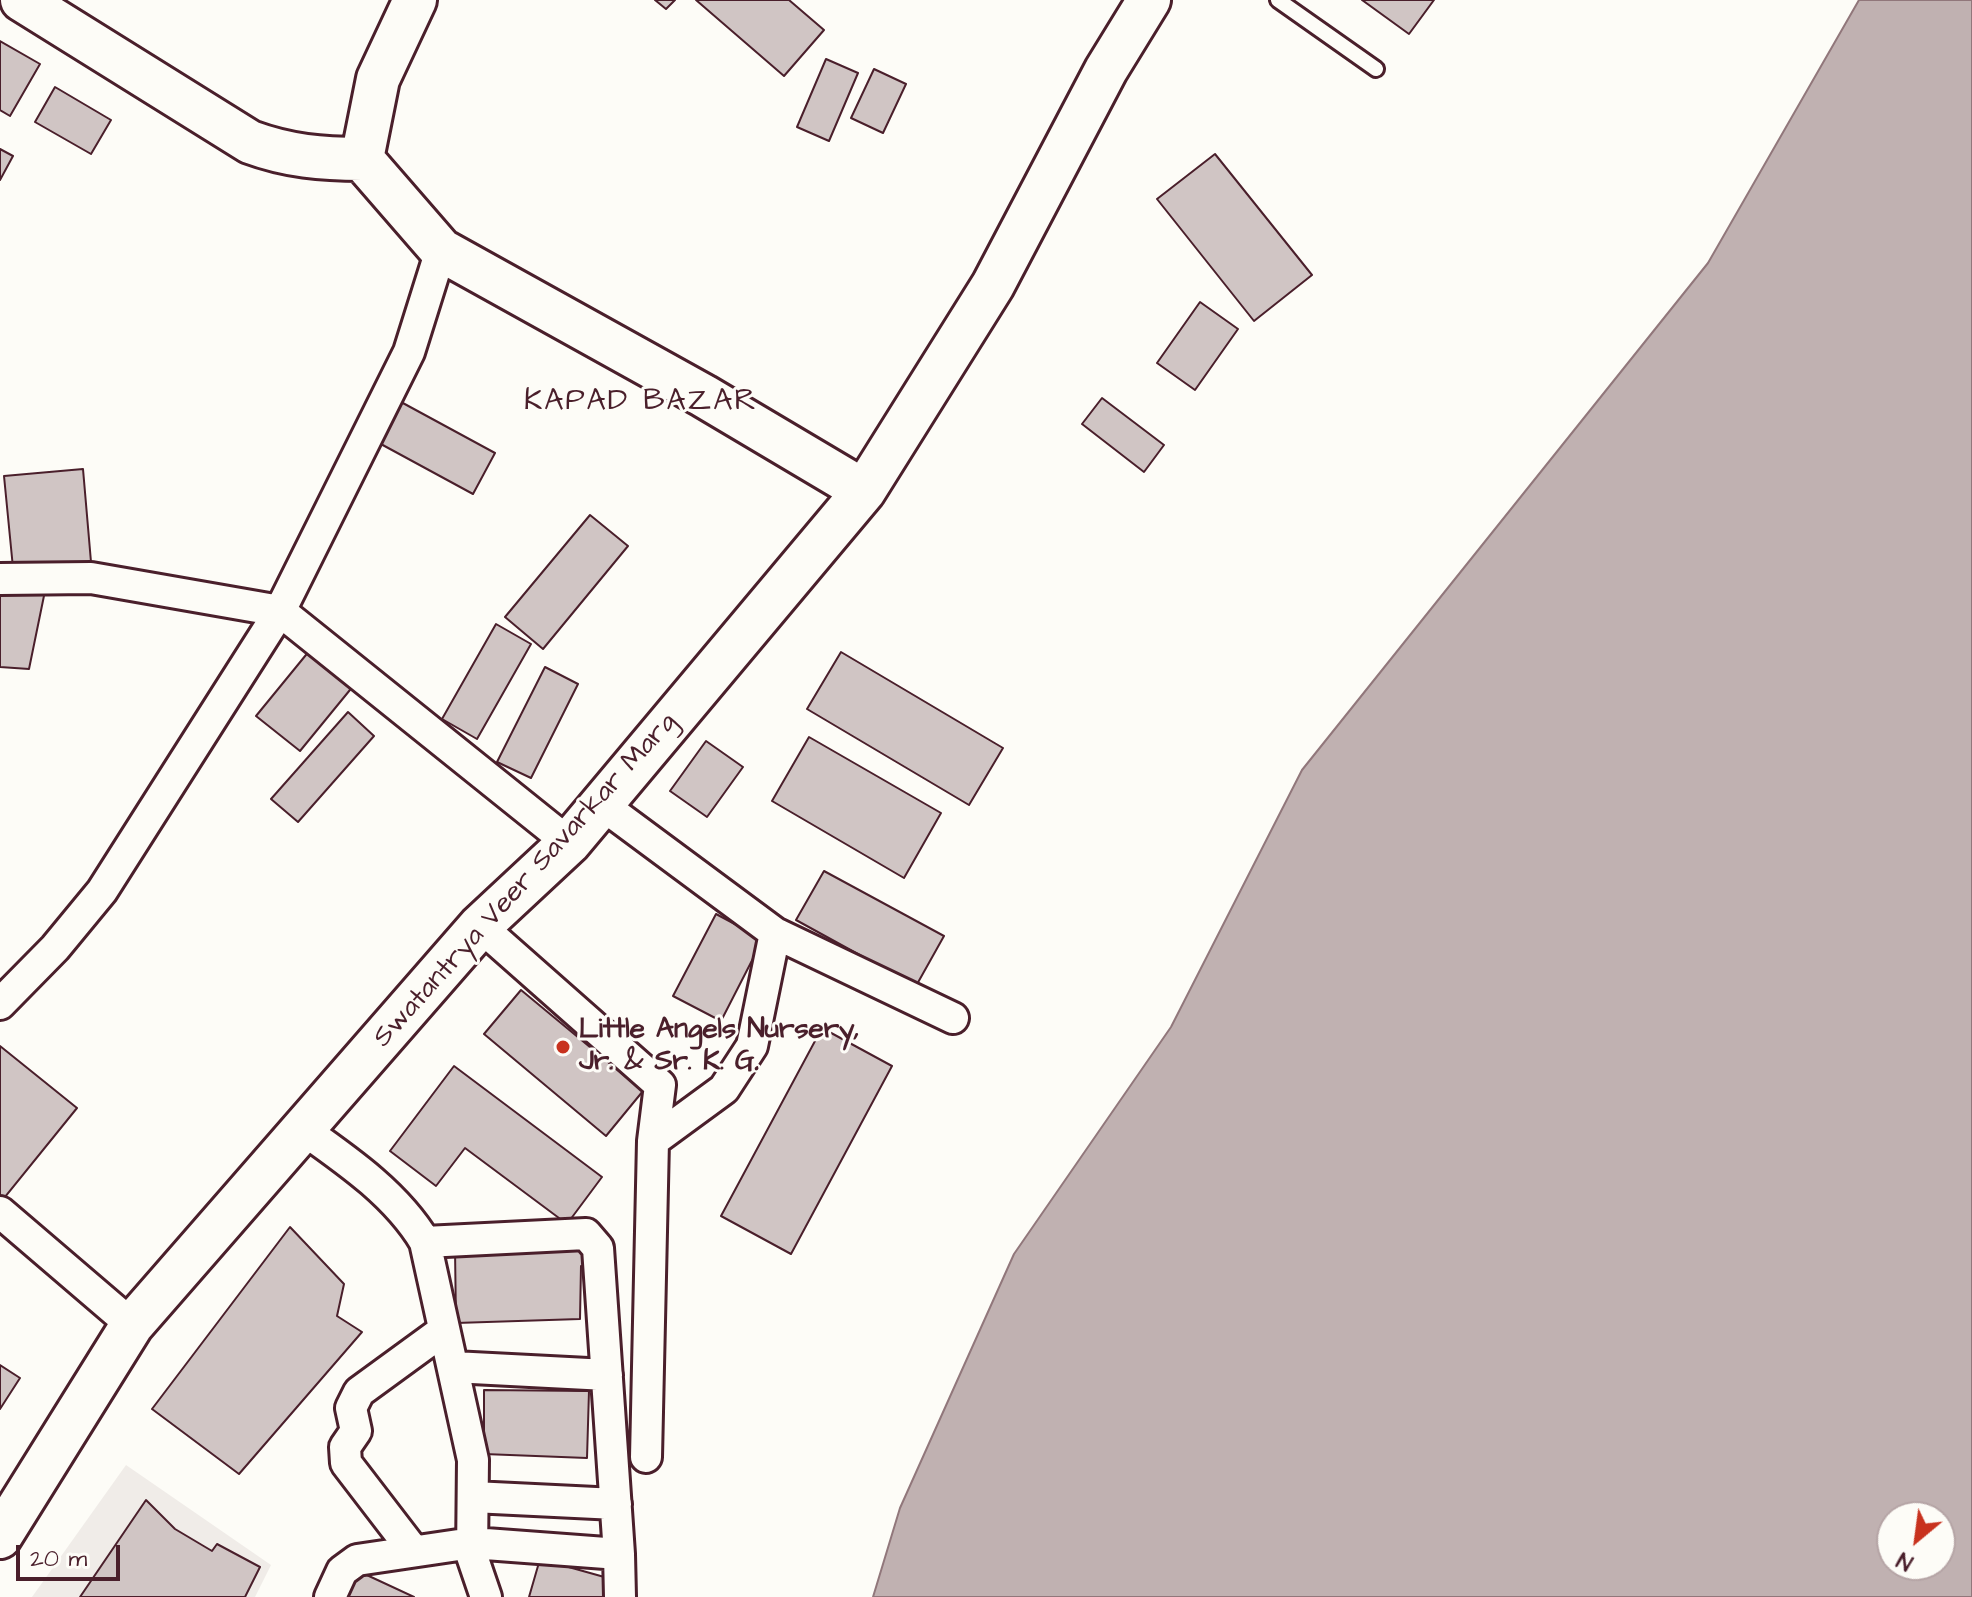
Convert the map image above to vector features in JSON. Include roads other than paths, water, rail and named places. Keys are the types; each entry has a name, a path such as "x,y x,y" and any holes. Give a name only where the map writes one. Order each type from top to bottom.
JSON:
{"street":[{"path":"22,0 250,142 282,154 314,159 362,159 441,250 704,396 864,491"},
{"path":"362,159 378,79 415,0"},
{"name":"Swatantrya Veer Savarkar Marg","path":"0,1537 132,1325 480,926 569,843 864,491 993,285 1106,70 1149,0"},
{"path":"0,1004 55,948 102,891 280,611 409,352 441,250"},
{"path":"0,579 91,578 280,611 569,843"},
{"path":"601,804 775,933 953,1018"},
{"path":"480,926 660,1085 653,1141 646,1457"},
{"path":"653,1141 724,1089 752,1046 775,933"},
{"path":"304,1130 354,1166 414,1224 425,1242 473,1460 472,1556 486,1597"},
{"path":"0,1212 132,1325"},
{"path":"425,1242 586,1234 593,1238 598,1248 620,1597"},
{"path":"412,1549 346,1463 345,1447 356,1431 351,1408 359,1392 444,1330"},
{"path":"453,1367 607,1375"},
{"path":"473,1497 616,1504"},
{"path":"330,1597 342,1571 357,1560 412,1549 472,1543 619,1554"}],"lane":[{"path":"1278,0 1376,69"}],"place":[{"name":"Little Angels Nursery, Jr. & Sr. K. G.","path":"563,1047"}],"district":[{"name":"KAPAD BAZAR","path":"641,403"}]}
